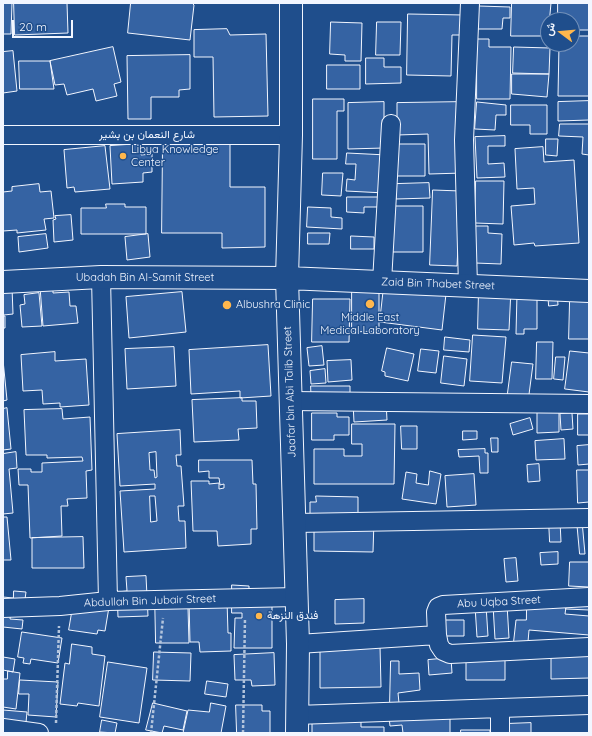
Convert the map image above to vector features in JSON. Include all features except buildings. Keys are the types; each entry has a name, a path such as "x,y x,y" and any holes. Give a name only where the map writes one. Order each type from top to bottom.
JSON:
{"street":[{"name":"Jaafar bin Abi Talib Street","path":"291,3 292,135 286,278 298,644 296,724"},
{"path":"468,286 464,140 470,3"},
{"path":"382,282 391,124"},
{"name":"شارع النعمان بن بشير","path":"3,135 292,135"},
{"path":"101,277 108,601"},
{"name":"Ubadah Bin Al-Samit Street","path":"3,282 101,277 286,278"},
{"name":"Zaid Bin Thabet Street","path":"286,278 589,290"},
{"path":"290,401 589,404"},
{"path":"295,523 589,518"},
{"name":"Abdullah Bin Jubair Street","path":"3,608 60,606 108,601 296,597"},
{"name":"Abu Uqba Street","path":"437,636 436,612 438,608 443,605 589,598"},
{"path":"298,644 437,636 439,645 443,651 450,654 589,647"},
{"path":"296,724 500,708 589,705"},
{"path":"500,708 500,733"},
{"path":"3,728 39,733"}],"path":[{"path":"243,733 245,598"},
{"path":"151,733 165,599"},
{"path":"56,725 60,606"}],"place":[{"name":"Libya Knowledge Center","path":"123,156"},
{"name":"Middle East Medical Laboratory","path":"370,304"},
{"name":"Albushra Clinic","path":"227,305"},
{"name":"فندق النزهة","path":"259,616"}]}
